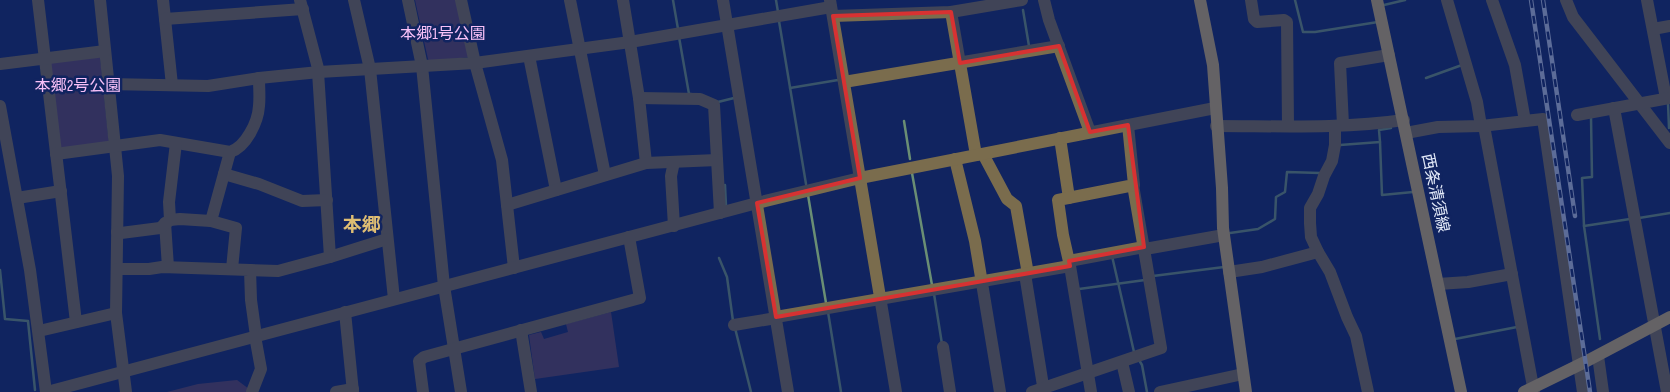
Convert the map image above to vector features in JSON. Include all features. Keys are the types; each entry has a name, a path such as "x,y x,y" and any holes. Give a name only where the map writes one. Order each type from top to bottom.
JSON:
{"main road":[{"path":"1200,0 1213,65 1224,235 1246,392"},
{"name":"西条清須線","path":"1377,0 1460,392"},
{"path":"1530,391 1670,317"}],"street":[{"path":"38,0 76,322"},
{"path":"100,0 118,176 116,313 126,392"},
{"path":"163,0 172,86"},
{"path":"354,0 370,69 394,300"},
{"path":"408,0 422,66 444,286 461,392"},
{"path":"462,0 476,63 502,160 514,268"},
{"path":"570,0 605,175"},
{"path":"623,0 639,98 646,163"},
{"path":"723,0 788,392"},
{"path":"903,0 903,14"},
{"path":"108,84 208,86 259,78 319,72 476,63 630,42 831,8 903,14 1021,0"},
{"path":"1044,0 1090,132"},
{"path":"1252,0 1254,19 1257,22 1284,20 1287,22 1288,126"},
{"path":"1447,0 1477,102 1512,274 1530,391"},
{"path":"1492,0 1515,65 1525,121"},
{"path":"1566,0 1573,17 1670,143"},
{"path":"1578,115 1668,98 1647,0"},
{"path":"165,20 301,5 319,72 330,257"},
{"path":"831,8 896,392"},
{"path":"949,8 979,155 1007,199 1016,206 1027,274 1040,391 1161,348 1133,185 1128,125"},
{"path":"1653,29 1670,26"},
{"path":"844,82 1059,46"},
{"path":"0,64 105,51"},
{"path":"529,56 556,190"},
{"path":"1368,392 1356,336 1330,272 1318,252 1312,236 1310,208 1332,161 1339,125 1340,63 1389,56"},
{"path":"56,154 160,140 230,152 237,149 251,131 259,108 259,78"},
{"path":"639,98 700,99 714,105 720,213"},
{"path":"0,106 39,331 47,392 757,203 860,178 1215,108"},
{"path":"1614,108 1667,392"},
{"path":"1216,126 1375,124 1438,127 1482,126 1542,119 1583,392"},
{"path":"1060,138 1069,198"},
{"path":"168,267 167,222 176,142"},
{"path":"211,221 230,152"},
{"path":"955,159 983,282 1000,392"},
{"path":"507,205 646,163 717,160"},
{"path":"674,162 671,176 674,226"},
{"path":"224,174 259,184 302,201 327,200"},
{"path":"1091,392 1058,200 1133,185"},
{"path":"16,198 61,191"},
{"path":"117,232 160,228 167,222 180,219 211,221 236,228 232,269"},
{"path":"734,325 1027,274 1144,248 1224,235"},
{"path":"423,392 418,361 424,357 640,298 629,237"},
{"path":"117,269 168,267 278,271 330,257 387,238"},
{"path":"1229,272 1262,267 1318,252"},
{"path":"250,270 251,300 261,369 252,392"},
{"path":"1438,284 1468,282 1512,274"},
{"path":"336,392 353,391 345,312"},
{"path":"39,331 116,313"},
{"path":"522,330 531,392"},
{"path":"942,347 950,392"},
{"path":"1598,356 1603,392"},
{"path":"1122,362 1129,392"},
{"path":"1160,392 1243,374"}],"highlighted area":[{"path":"951,12 960,63 1059,46 1090,132 1128,125 1144,247 1069,261 1070,266 776,317 757,203 860,178 833,16"}],"green space":[{"name":"本郷1号公園","path":"415,0 457,0 469,57 430,62"},
{"name":"本郷2号公園","path":"100,57 109,145 61,150 50,63"},
{"path":"611,312 619,367 535,379 529,335 541,332 544,339 568,332 566,324"},
{"path":"237,380 249,389 249,392 167,392 198,384"}],"waterway":[{"path":"673,0 678,29"},
{"path":"776,0 778,12"},
{"path":"1295,0 1303,32 1315,32 1378,22"},
{"path":"1384,5 1405,0"},
{"path":"1023,10 1029,46"},
{"path":"779,21 806,184"},
{"path":"679,37 689,94 691,94"},
{"path":"1426,78 1462,65"},
{"path":"790,88 838,80"},
{"path":"718,102 734,98"},
{"path":"1668,103 1669,128"},
{"path":"1584,226 1582,178 1592,177 1591,117"},
{"path":"904,121 910,159"},
{"path":"1340,145 1380,142 1379,130 1391,128"},
{"path":"1380,142 1382,195 1413,192"},
{"path":"1230,233 1258,229 1275,219 1276,197 1285,192 1287,172 1320,173"},
{"path":"912,173 932,285"},
{"path":"725,185 726,206"},
{"path":"808,195 826,303"},
{"path":"1639,218 1670,213"},
{"path":"1600,339 1584,226 1630,219"},
{"path":"1112,256 1134,352"},
{"path":"719,258 727,277 733,321"},
{"path":"1153,276 1224,267"},
{"path":"0,270 5,319 28,321 35,390"},
{"path":"1079,289 1145,280"},
{"path":"934,294 942,344"},
{"path":"828,312 841,392"},
{"path":"1455,339 1517,327"},
{"path":"735,328 751,392"},
{"path":"1139,360 1142,365 1147,392"}],"railway":[{"path":"1531,0 1590,392"},
{"path":"1543,0 1575,216"}],"district":[{"name":"本郷","path":"362,225"}]}
